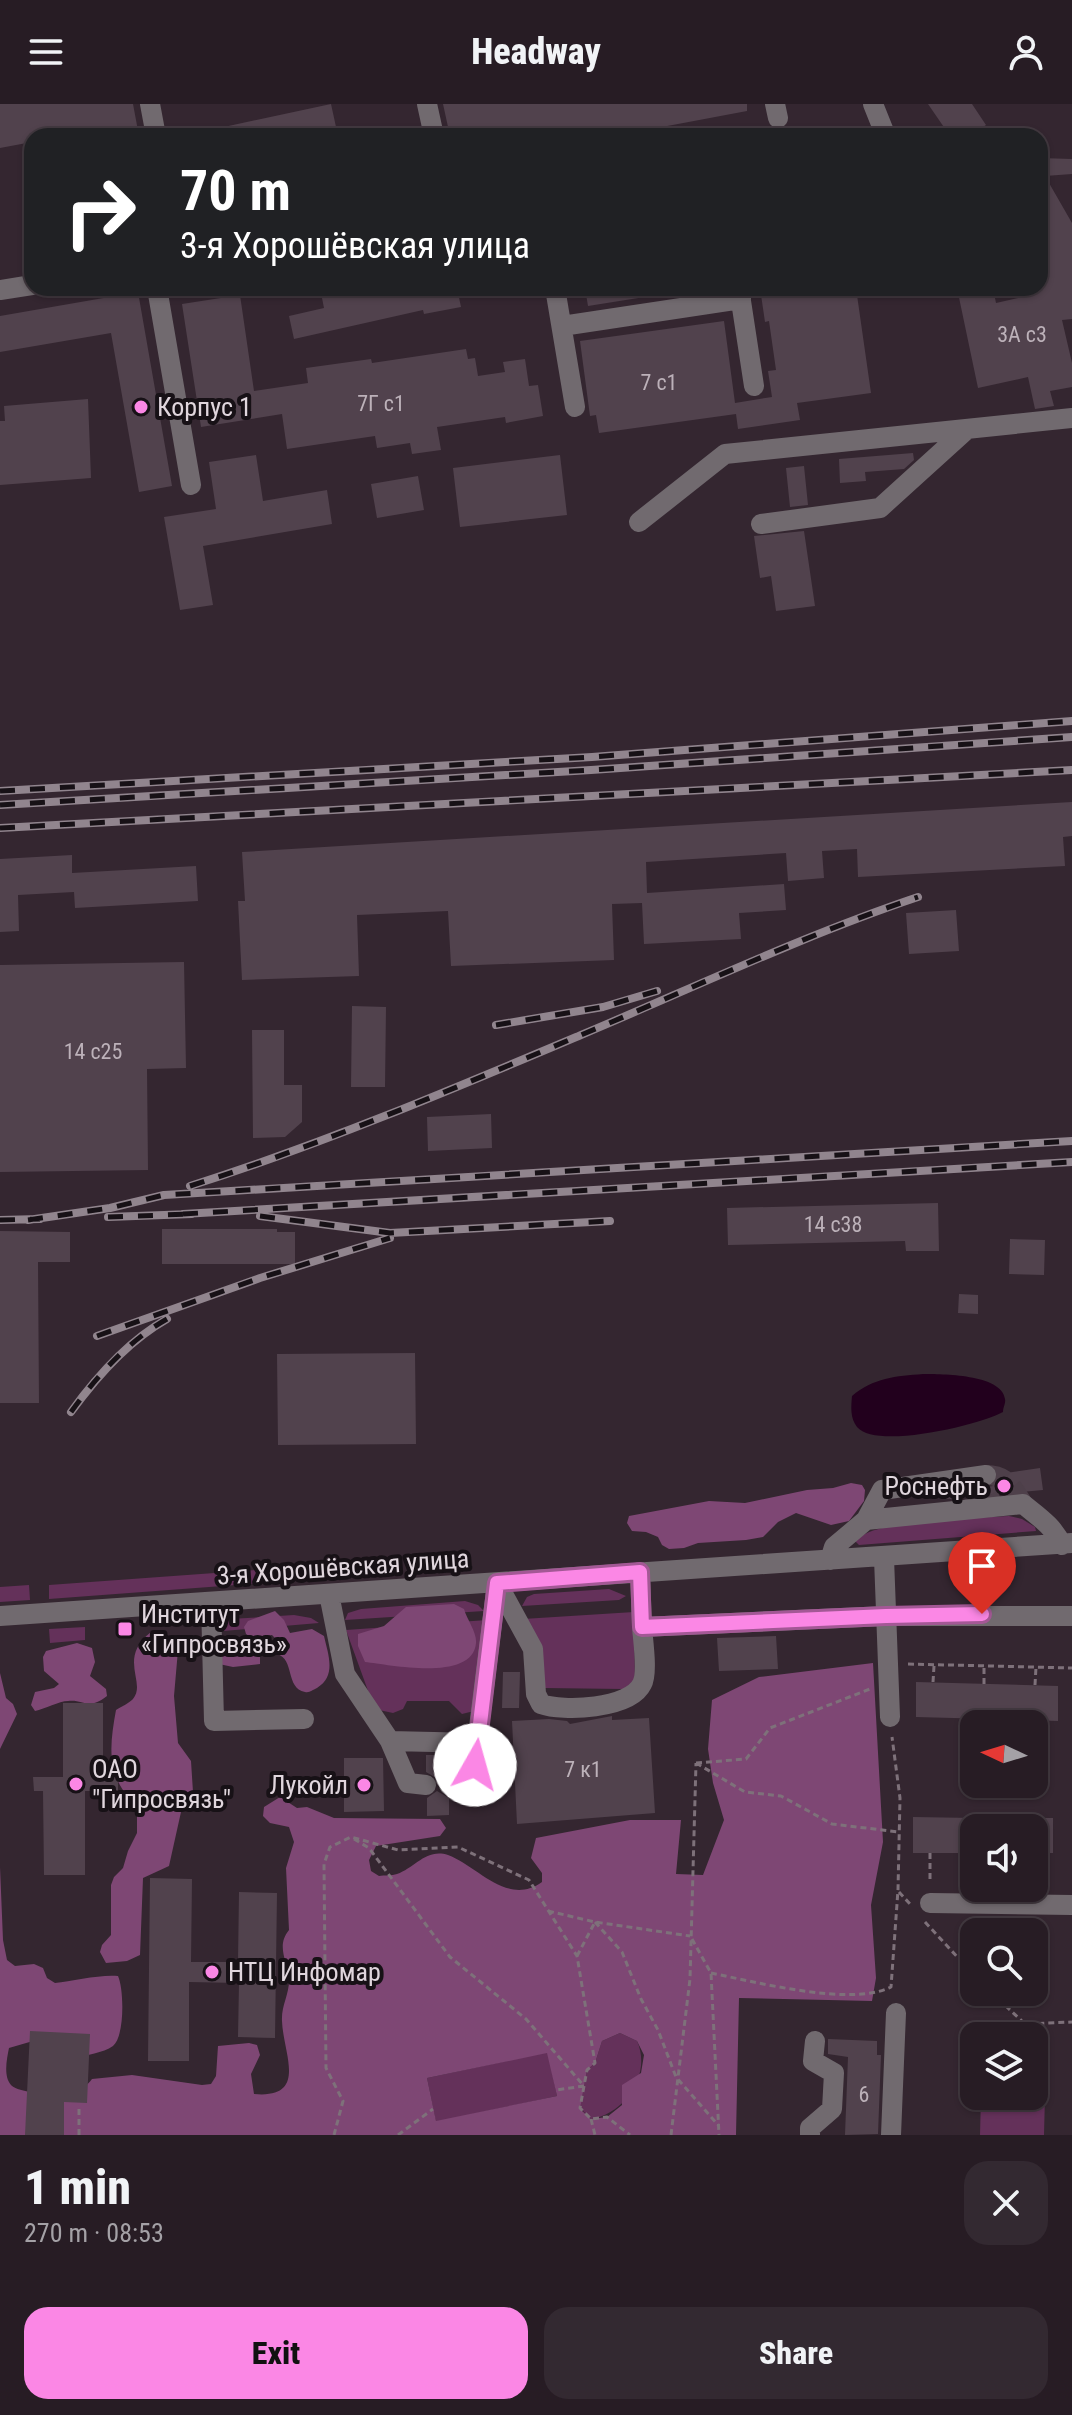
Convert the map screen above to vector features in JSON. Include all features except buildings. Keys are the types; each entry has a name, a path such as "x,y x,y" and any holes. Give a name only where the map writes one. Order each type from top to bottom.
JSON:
{"street":[{"path":"150,104 154,128"},
{"path":"427,104 432,128"},
{"path":"873,104 883,128"},
{"path":"0,290 24,286"},
{"path":"158,296 191,485"},
{"path":"556,296 575,407"},
{"path":"562,326 729,296"},
{"path":"740,296 754,386"},
{"path":"639,522 725,454 1072,418"},
{"path":"761,524 880,508 966,430"},
{"path":"830,1560 834,1547 866,1520 882,1490 986,1475"},
{"path":"866,1520 1023,1504 1067,1544"},
{"name":"3-я Хорошёвская улица","path":"0,1616 1067,1544"},
{"path":"884,1558 890,1717"},
{"path":"497,1583 533,1649 536,1694 541,1704 550,1707 606,1705 635,1692 642,1685 640,1572"},
{"path":"449,1785 469,1773 475,1765 497,1583"},
{"path":"329,1594 345,1674 390,1741 408,1783 426,1785"},
{"path":"211,1602 214,1721 304,1719"},
{"path":"642,1627 886,1616 1072,1616"},
{"path":"390,1741 477,1743"},
{"path":"930,1903 1072,1905"},
{"path":"891,2135 896,2013"},
{"path":"810,2135 810,2128 832,2109 834,2073 813,2061 815,2041"}],"path":[{"path":"933,1682 934,1665"},
{"path":"696,1763 746,1759 770,1728 888,1672 934,1665 1072,1668"},
{"path":"984,1666 984,1684"},
{"path":"1035,1685 1036,1667"},
{"path":"711,1973 812,1993 880,1993 891,1987 900,1798 890,1717"},
{"path":"696,1763 745,1792 781,1796 832,1824 899,1832"},
{"path":"671,2135 690,1979 696,1763"},
{"path":"351,1837 369,1848 450,1957 526,2019 584,2086"},
{"path":"334,2135 343,2101 326,2068 324,1864 330,1847 351,1837 398,1850 458,1847 529,1880 577,1956 595,2063 587,2070 580,2108 591,2119 595,2135"},
{"path":"930,1853 930,1903"},
{"path":"898,1890 960,1959"},
{"path":"548,1911 595,1922 690,1936"},
{"path":"577,1956 595,1922"},
{"path":"595,1922 622,1952 676,2077 718,2125"},
{"path":"690,1936 711,1973 719,2135"},
{"path":"1006,2006 1025,2024 1072,2022"},
{"path":"556,2090 584,2086"},
{"path":"79,2106 79,2135"},
{"path":"398,2135 433,2109"},
{"path":"591,2119 607,2117 630,2135"}],"shaded area":[{"path":"923,1374 970,1377 993,1385 1005,1399 1003,1412 951,1429 905,1436 868,1433 857,1427 852,1416 852,1396 877,1382"},
{"path":"851,1483 862,1485 864,1501 849,1521 831,1525 796,1513 778,1522 763,1537 669,1549 662,1545 658,1537 632,1531 627,1523 629,1516 709,1501 745,1503"},
{"path":"1009,1516 1022,1519 1036,1531 859,1545 855,1541 867,1533 905,1523"},
{"path":"338,1564 343,1577 49,1599 49,1585"},
{"path":"29,1585 30,1600 0,1602 0,1587"},
{"path":"609,1589 626,1596 619,1600 522,1606 527,1597 534,1594"},
{"path":"465,1601 478,1605 484,1611 345,1620 348,1613 361,1609"},
{"path":"454,1604 464,1609 476,1639 471,1655 461,1663 446,1667 411,1668 365,1662 358,1646 358,1634 384,1626 406,1607"},
{"path":"275,1611 290,1633 312,1629 324,1636 329,1671 323,1683 311,1691 305,1692 295,1685 286,1661 277,1654 274,1647 278,1641 272,1635 252,1638 246,1634 244,1627 248,1621"},
{"path":"634,1612 635,1683 623,1689 544,1688 523,1619"},
{"path":"294,1615 319,1623 223,1631 230,1619"},
{"path":"487,1620 474,1711 462,1714 449,1701 407,1701 403,1709 393,1713 379,1710 371,1699 346,1630"},
{"path":"85,1627 85,1640 50,1643 49,1629"},
{"path":"151,1632 165,1634 178,1650 174,1696 178,1743 191,1761 193,1792 181,1812 169,1866 143,1878 140,1955 127,1961 106,1963 100,1952 111,1935 111,1885 123,1868 137,1833 137,1806 120,1785 112,1762 114,1724 116,1710 133,1699 136,1692 136,1651"},
{"path":"226,1642 245,1642 260,1650 260,1664 233,1667 219,1664 218,1646"},
{"path":"77,1643 92,1648 95,1662 90,1676 106,1689 107,1696 91,1704 64,1701 35,1711 31,1705 35,1692 59,1684 44,1671 46,1651"},
{"path":"873,1663 883,1842 871,1905 876,1978 872,2001 739,1998 736,2135 0,2135 0,1867 3,1940 7,1960 15,1966 34,1964 43,1968 47,1978 55,1983 118,1976 122,2001 120,2033 113,2046 104,2050 75,2058 33,2041 9,2048 6,2072 11,2085 30,2092 59,2095 78,2091 92,2079 132,2075 211,2084 216,2076 218,2046 249,2043 257,2045 260,2055 251,2074 254,2094 271,2094 282,2089 289,2071 282,2021 289,1978 283,1942 289,1930 286,1868 294,1842 289,1827 270,1823 263,1816 264,1807 280,1797 297,1808 307,1807 334,1818 440,1819 446,1828 440,1836 376,1846 369,1860 371,1871 379,1876 395,1875 427,1856 448,1855 493,1882 517,1890 542,1882 542,1873 531,1858 536,1838 630,1820 681,1820 676,1874 703,1875 724,1820 713,1783 708,1749 712,1700 759,1677","holes":["620,2033 637,2041 644,2055 641,2073 622,2085 622,2105 607,2117 591,2119 580,2109 587,2070 595,2063 602,2041","547,2053 557,2096 436,2121 427,2078"]},
{"path":"0,1673 6,1698 17,1714 0,1749"},
{"path":"620,2033 637,2041 641,2054 638,2079 615,2109 591,2119 580,2108 587,2070 595,2063 602,2041"},
{"path":"548,2052 557,2096 436,2122 427,2078"},
{"path":"981,2110 1045,2110 1044,2135 980,2135"}],"tunnel":[{"path":"986,1475 1004,1480 1023,1504"},
{"path":"966,1477 983,1489 994,1507"},
{"path":"941,1481 958,1492 967,1510"}],"railway":[{"path":"0,791 592,757 1072,721"},
{"path":"0,805 591,770 1072,737"},
{"path":"0,828 1072,770"},
{"path":"190,1186 387,1115 790,945 918,897"},
{"path":"496,1025 603,1007 657,991"},
{"path":"28,1220 110,1208 164,1195 1072,1141"},
{"path":"183,1214 1072,1162"},
{"path":"108,1217 192,1214"},
{"path":"260,1216 390,1233 610,1221"},
{"path":"0,1220 40,1219"},
{"path":"97,1336 260,1278 390,1238"},
{"path":"71,1412 114,1360 167,1319"}],"place":[{"name":"Корпус 1","path":"141,407"},
{"name":"Роснефть","path":"1004,1486"},
{"name":"Институт «Гипросвязь»","path":"125,1629"},
{"name":"ОАО \"Гипросвязь\"","path":"76,1784"},
{"name":"Лукойл","path":"364,1785"},
{"name":"НТЦ Инфомар","path":"212,1972"}],"route":[{"path":"475,1765 497,1583 640,1572 642,1627 982,1614"}]}
